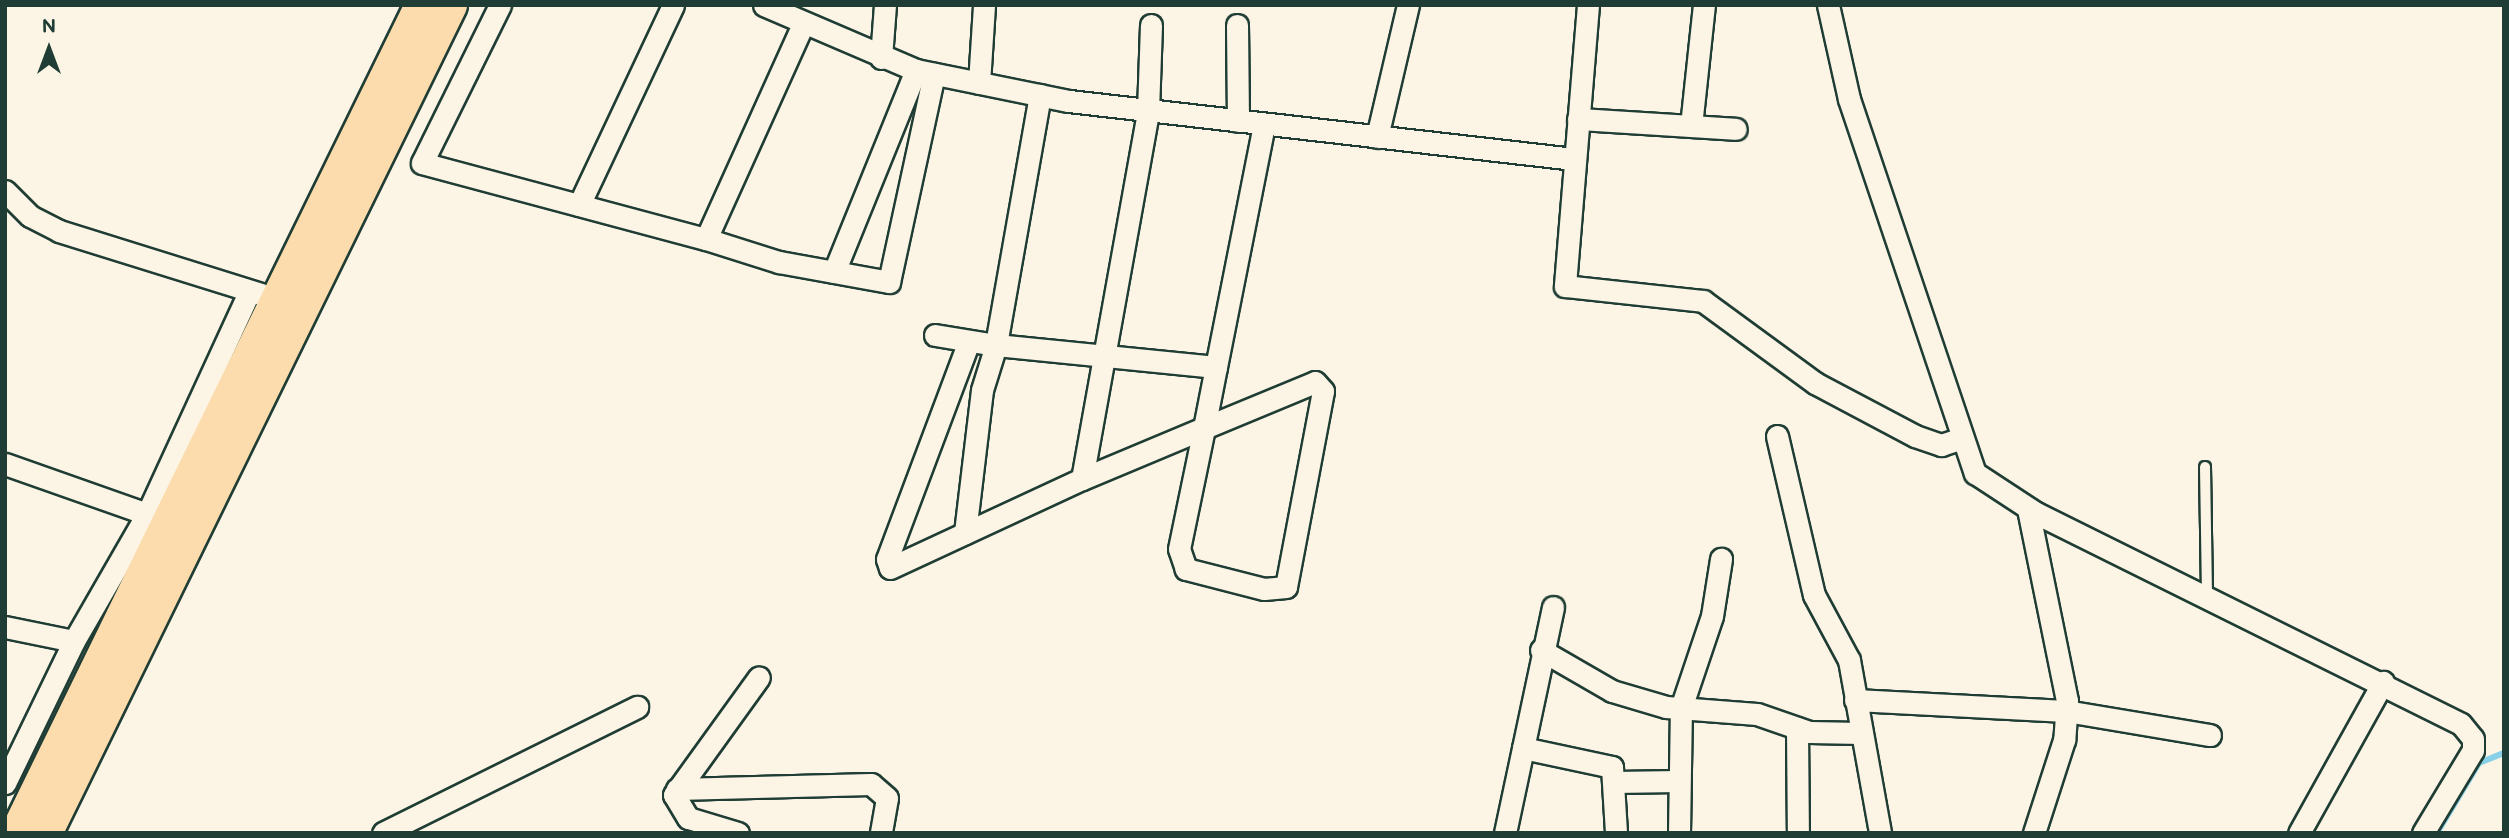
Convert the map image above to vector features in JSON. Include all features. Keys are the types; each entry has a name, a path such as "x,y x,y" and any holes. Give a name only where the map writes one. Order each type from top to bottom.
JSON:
{"main road":[{"path":"16,833 421,5"},
{"path":"45,833 277,297 450,5"}],"street":[{"path":"500,5 422,163 706,239 779,262 890,282 925,72"},
{"path":"579,205 673,5"},
{"path":"881,58 885,5"},
{"path":"979,83 984,5"},
{"path":"1377,137 1408,5"},
{"path":"1588,5 1565,286 1703,301 1815,383 1915,436 1941,445 1960,439"},
{"path":"1691,126 1704,5"},
{"path":"1828,5 1849,99 1960,439 1975,473 2028,509 2207,594 2442,712 2473,739 2470,760 2423,833"},
{"path":"770,7 881,58 925,72 1040,95 1148,111 1574,159"},
{"path":"706,239 803,24"},
{"path":"1083,479 1148,111 1151,25"},
{"path":"1237,25 1238,121"},
{"path":"834,272 925,72"},
{"path":"965,533 982,390 996,345 1040,95"},
{"path":"1578,118 1737,128"},
{"path":"969,341 887,559 890,568 1083,479 1204,428 1309,383 1321,385 1286,587 1265,589 1196,574 1180,560 1204,428 1264,124"},
{"path":"5,191 30,216 59,231 277,297 74,641 5,783"},
{"path":"935,335 996,345 1216,367"},
{"path":"1777,436 1814,595 1843,643 1880,833"},
{"path":"5,464 148,513"},
{"path":"2028,509 2060,653 2066,711 2064,740 2034,833"},
{"path":"1679,833 1681,708 1712,616 1721,559"},
{"path":"1505,833 1541,650 1553,607"},
{"path":"5,627 74,641"},
{"path":"1541,650 1612,691 1681,708 1757,714 1797,728 1861,733"},
{"path":"738,833 688,818 675,803 677,789 759,677"},
{"path":"2299,833 2384,682"},
{"path":"1855,699 2066,711 2210,735"},
{"path":"383,833 638,707"},
{"path":"1797,728 1798,833"},
{"path":"1522,748 1606,763 1614,782 1616,833"},
{"path":"1614,782 1678,781"},
{"path":"677,789 872,784 887,798 881,833"}],"lane":[{"path":"2205,467 2207,594"}],"waterway":[{"path":"2437,833 2479,763 2504,753"}]}
